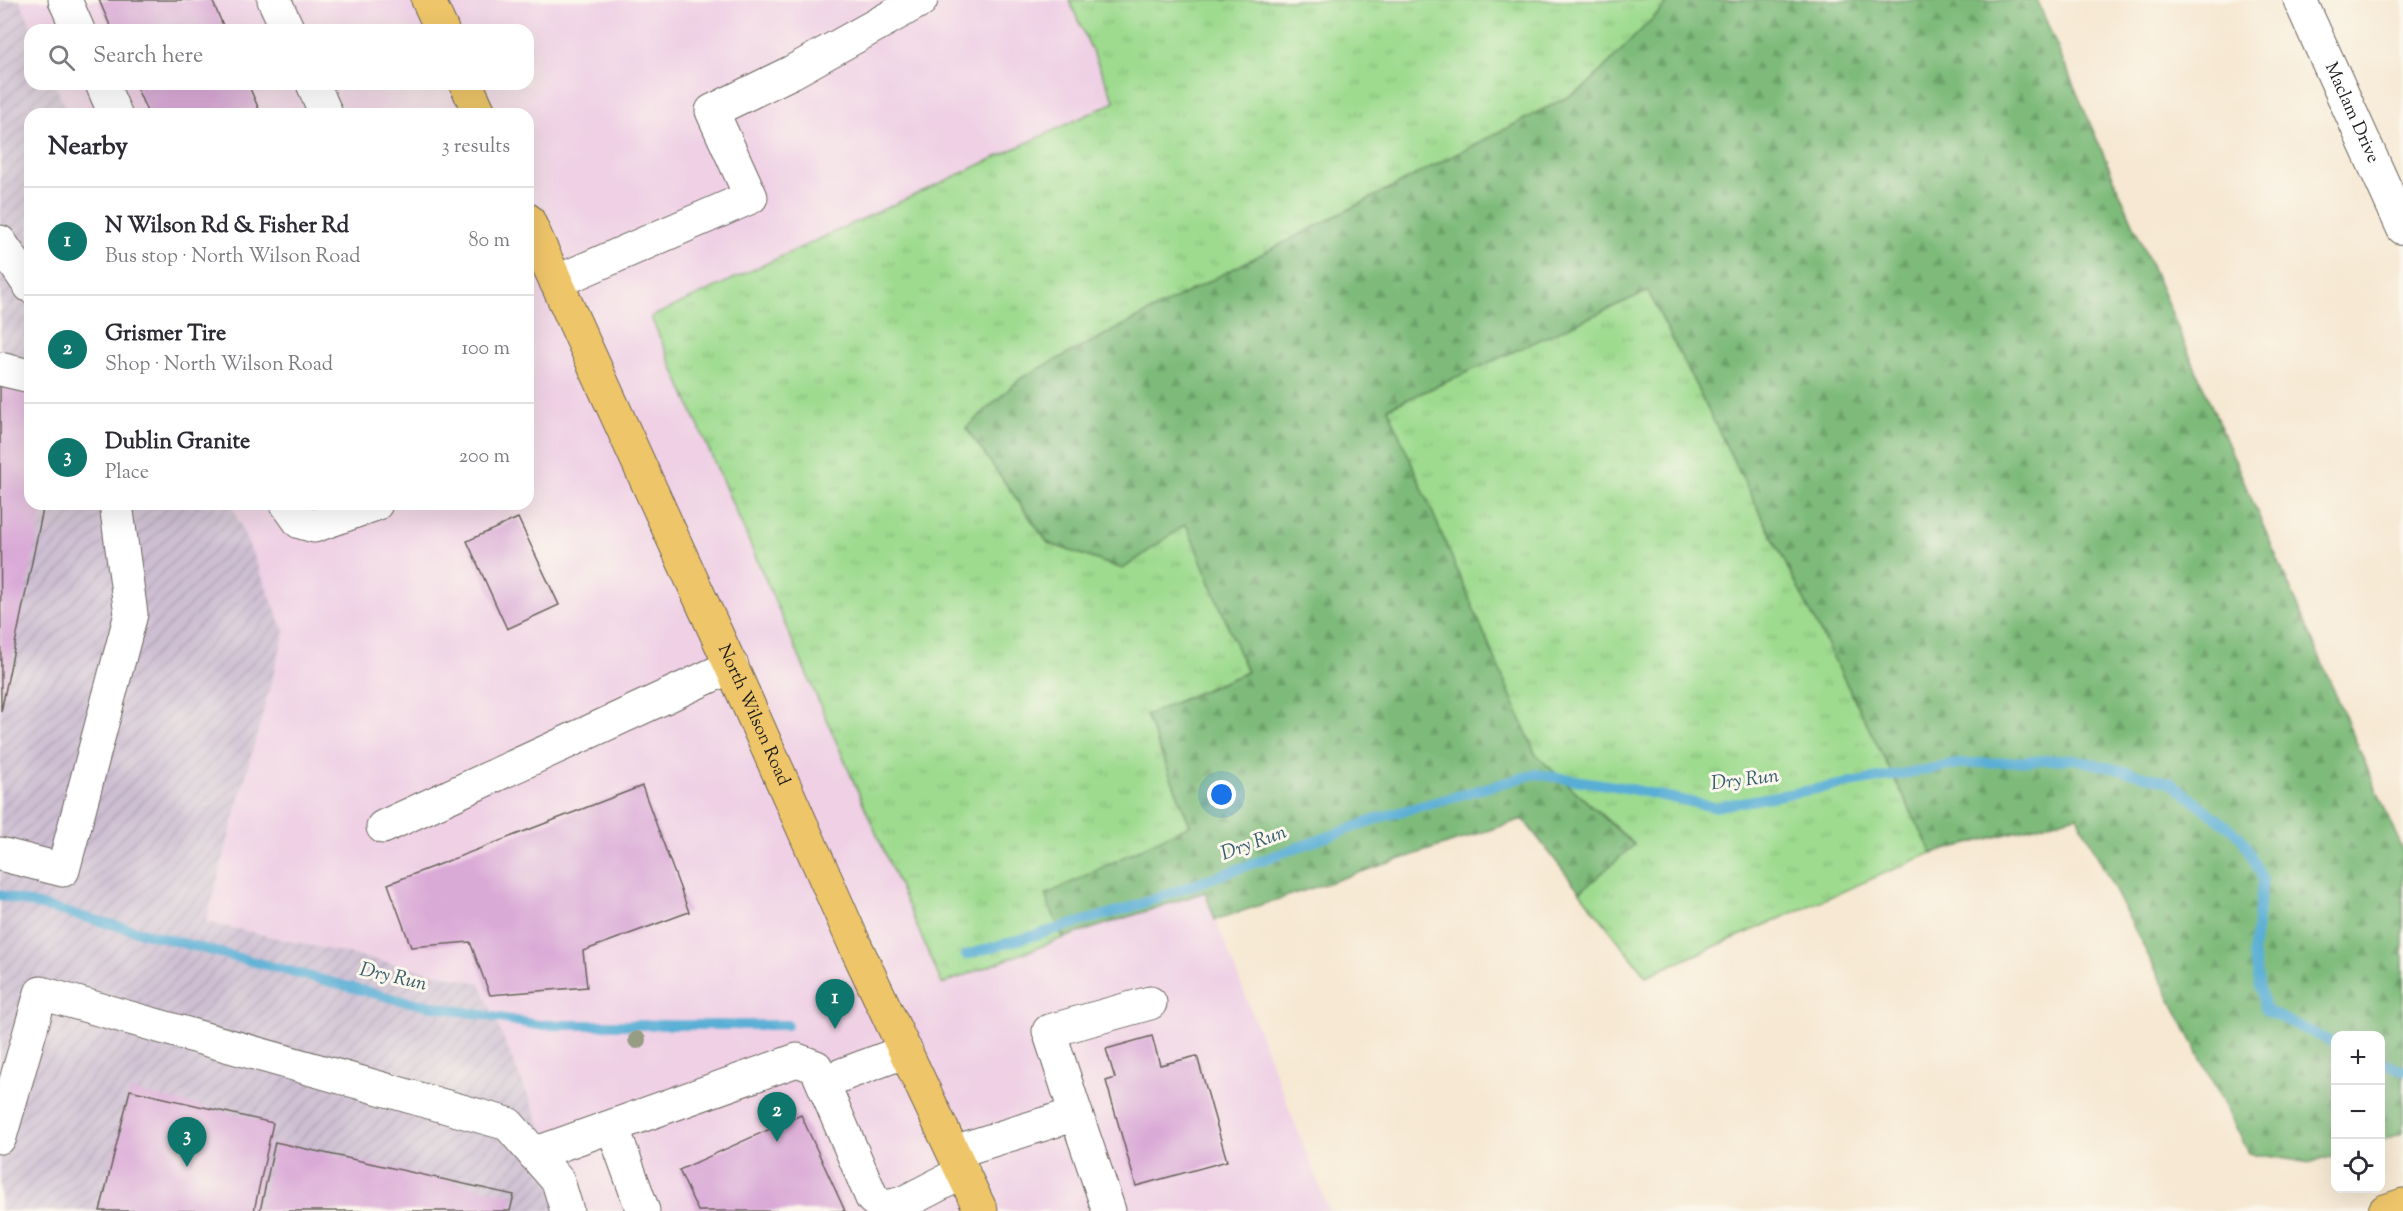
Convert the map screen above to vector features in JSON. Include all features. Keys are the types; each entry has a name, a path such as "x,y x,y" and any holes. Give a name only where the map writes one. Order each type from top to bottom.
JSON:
{"main road":[{"path":"428,0 439,24"},
{"path":"469,90 477,108"},
{"name":"North Wilson Road","path":"534,233 732,666 854,943 981,1211"},
{"path":"2385,1211 2403,1205"}],"street":[{"path":"65,0 75,24"},
{"path":"274,0 285,24"},
{"path":"556,282 751,197 712,111 792,72 921,0"},
{"name":"Maclam Drive","path":"2300,0 2403,228"},
{"path":"105,90 112,108"},
{"path":"316,90 323,108"},
{"path":"0,242 24,277"},
{"path":"0,369 24,375"},
{"path":"0,854 63,870 131,614 117,510"},
{"path":"291,510 300,522 314,526 359,510"},
{"path":"382,827 732,666"},
{"path":"0,1137 41,993 508,1124 558,1181 567,1211"},
{"path":"1109,1211 1049,1031 1150,1003"},
{"path":"823,1082 906,1052"},
{"path":"534,1154 613,1128 797,1060 816,1067 872,1198 884,1208 905,1202 958,1162 1076,1114"},
{"path":"613,1128 643,1211"}],"shaded area":[{"path":"0,0 20,0 30,24 24,24 24,90 58,90 65,108 24,108 24,510 234,510 285,632 206,922 480,983 577,1211 0,1211"},
{"path":"20,0 1069,0 1116,102 651,318 941,984 1063,938 1205,892 1329,1211 577,1211 480,983 206,922 285,632 234,510 534,510 534,108 65,108 58,90 534,90 534,24 30,24"}],"green space":[{"path":"1069,0 1671,0 1583,89 1021,378 966,428 1048,543 1123,569 1186,524 1247,672 1146,715 1190,825 1046,895 1063,938 942,984 651,317 1115,102"},
{"path":"1671,0 2037,0 2403,851 2403,1133 2385,1139 2385,1031 2331,1031 2331,1156 2311,1163 2249,1153 2077,816 1932,853 1648,291 1388,408 1536,755 1634,845 1580,892 1523,819 1215,920 1205,892 1063,938 1045,895 1190,825 1146,715 1247,672 1186,524 1123,569 1048,543 966,428 1021,378 1583,89"},
{"path":"1648,291 1932,853 1646,976 1580,892 1634,844 1536,756 1388,408"}],"building":[{"path":"99,0 212,0 222,24 109,24"},
{"path":"138,90 251,90 258,108 145,108"},
{"path":"0,386 24,391 24,510 43,510 1,712"},
{"path":"518,518 559,605 507,629 467,541"},
{"path":"642,786 689,912 583,951 587,987 490,995 470,942 411,947 388,884"},
{"path":"1152,1036 1160,1065 1197,1056 1227,1161 1136,1186 1106,1081 1115,1078 1106,1049"},
{"path":"130,1090 273,1123 254,1211 100,1211"},
{"path":"801,1115 845,1211 698,1211 679,1170"},
{"path":"275,1142 514,1195 510,1211 260,1211"}],"waterway":[{"name":"Dry Run","path":"966,955 1132,907 1382,817 1535,774 1621,787 1714,807 1958,764 2074,759 2170,782 2241,837 2263,879 2253,953 2265,1010 2331,1042"},
{"name":"Dry Run","path":"0,895 399,1000 538,1025 787,1025"},
{"name":"Dry Run","path":"2385,1064 2403,1070"}],"place":[{"name":"N Wilson Rd & Fisher Rd","path":"835,1029"},
{"name":"Grismer Tire","path":"777,1142"},
{"name":"Dublin Granite","path":"187,1167"}]}
